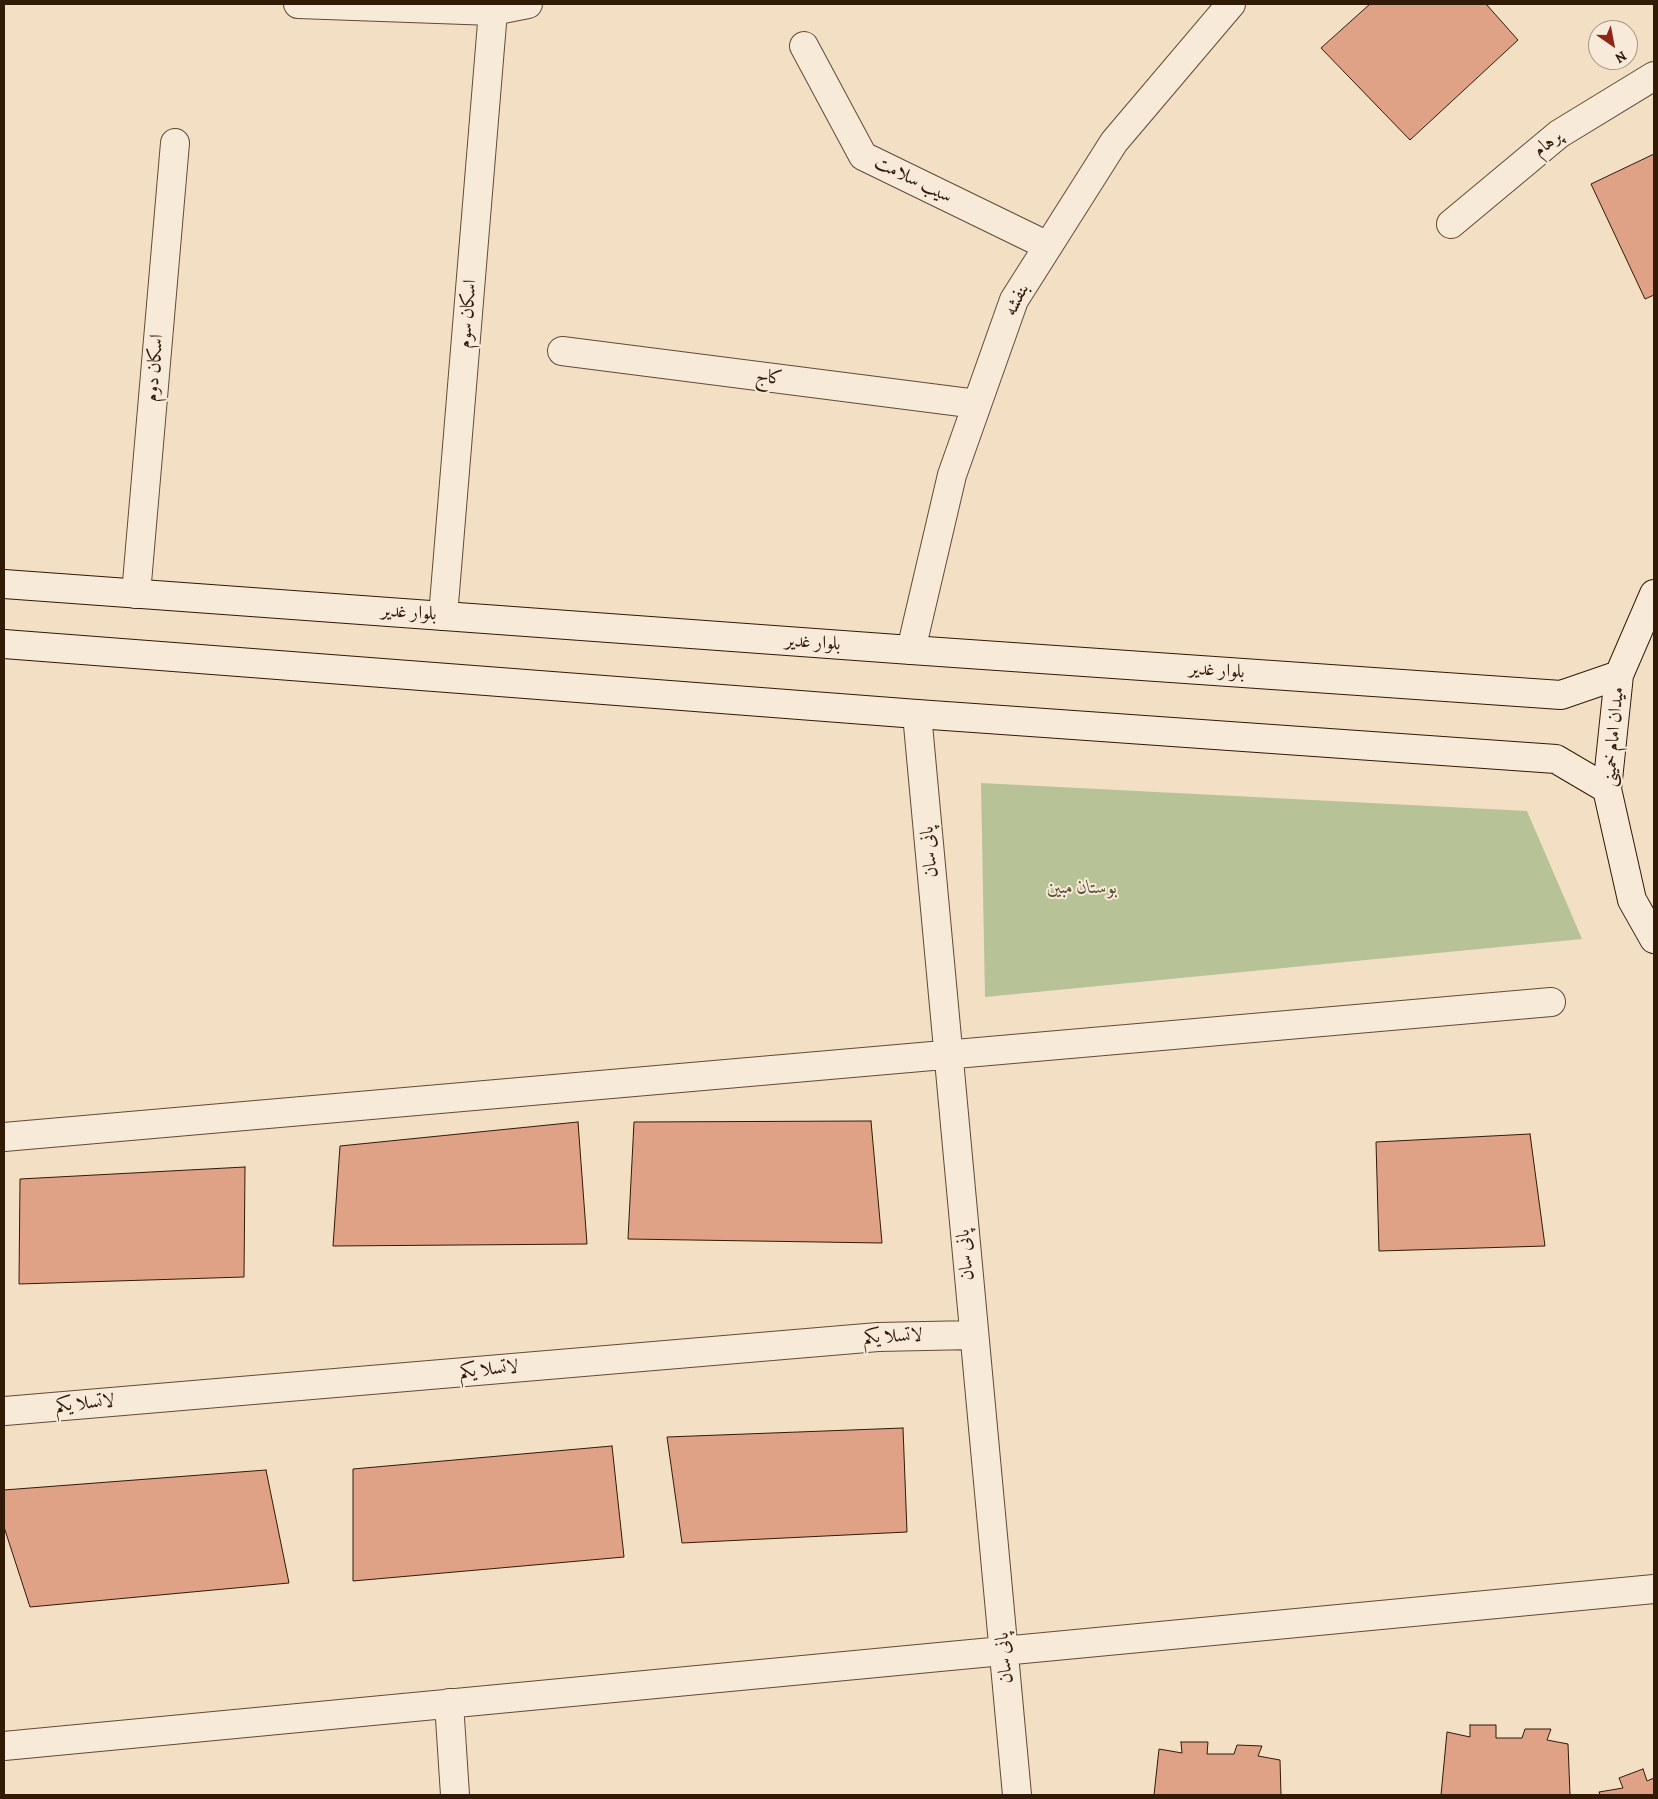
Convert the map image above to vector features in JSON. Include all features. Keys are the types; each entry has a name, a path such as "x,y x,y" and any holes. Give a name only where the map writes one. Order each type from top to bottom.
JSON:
{"street":[{"path":"298,4 493,11 528,4"},
{"name":"بنفشه","path":"911,650 952,475 1014,300 1114,142 1231,4"},
{"name":"اسکان سوم","path":"443,616 493,11"},
{"name":"سیب سلامت","path":"804,46 863,156 1048,246"},
{"name":"پرهام","path":"1451,224 1559,134 1654,76"},
{"name":"اسکان دوم","path":"136,594 175,143"},
{"name":"کاج","path":"562,351 977,404"},
{"name":"بلوار غدیر","path":"4,584 1561,695 1619,675"},
{"name":"میدان امام خمینی","path":"1654,594 1619,675 1607,788 1632,900 1654,939"},
{"path":"4,644 917,714 1556,759 1607,788"},
{"name":"پانی سان","path":"917,714 1017,1795"},
{"path":"4,1137 1551,1002"},
{"name":"لاتسلا یکم","path":"5,1411 878,1337 973,1335"},
{"path":"4,1746 1654,1589"},
{"path":"450,1703 455,1795"}],"green space":[{"name":"بوستان مبین","path":"981,783 1527,811 1582,939 985,997"}],"building":[{"path":"1370,4 1486,4 1518,40 1410,140 1321,48"},
{"path":"1654,154 1654,295 1645,299 1591,184"},
{"path":"871,1121 882,1243 628,1239 634,1122"},
{"path":"578,1122 587,1244 333,1246 340,1146"},
{"path":"1530,1134 1545,1246 1379,1251 1376,1142"},
{"path":"245,1167 244,1277 19,1284 20,1179"},
{"path":"903,1428 907,1532 682,1543 667,1437"},
{"path":"612,1446 624,1557 353,1581 353,1469"},
{"path":"266,1470 289,1583 30,1607 4,1527 4,1490"},
{"path":"1470,1725 1496,1725 1496,1738 1522,1738 1525,1729 1551,1729 1547,1740 1568,1744 1570,1795 1441,1795 1447,1732 1470,1737"},
{"path":"1181,1742 1208,1742 1207,1754 1234,1754 1237,1745 1262,1746 1258,1756 1280,1760 1281,1795 1154,1795 1159,1749 1182,1753"},
{"path":"1643,1769 1647,1781 1654,1778 1654,1795 1600,1795 1599,1792 1623,1788 1619,1778"}]}
